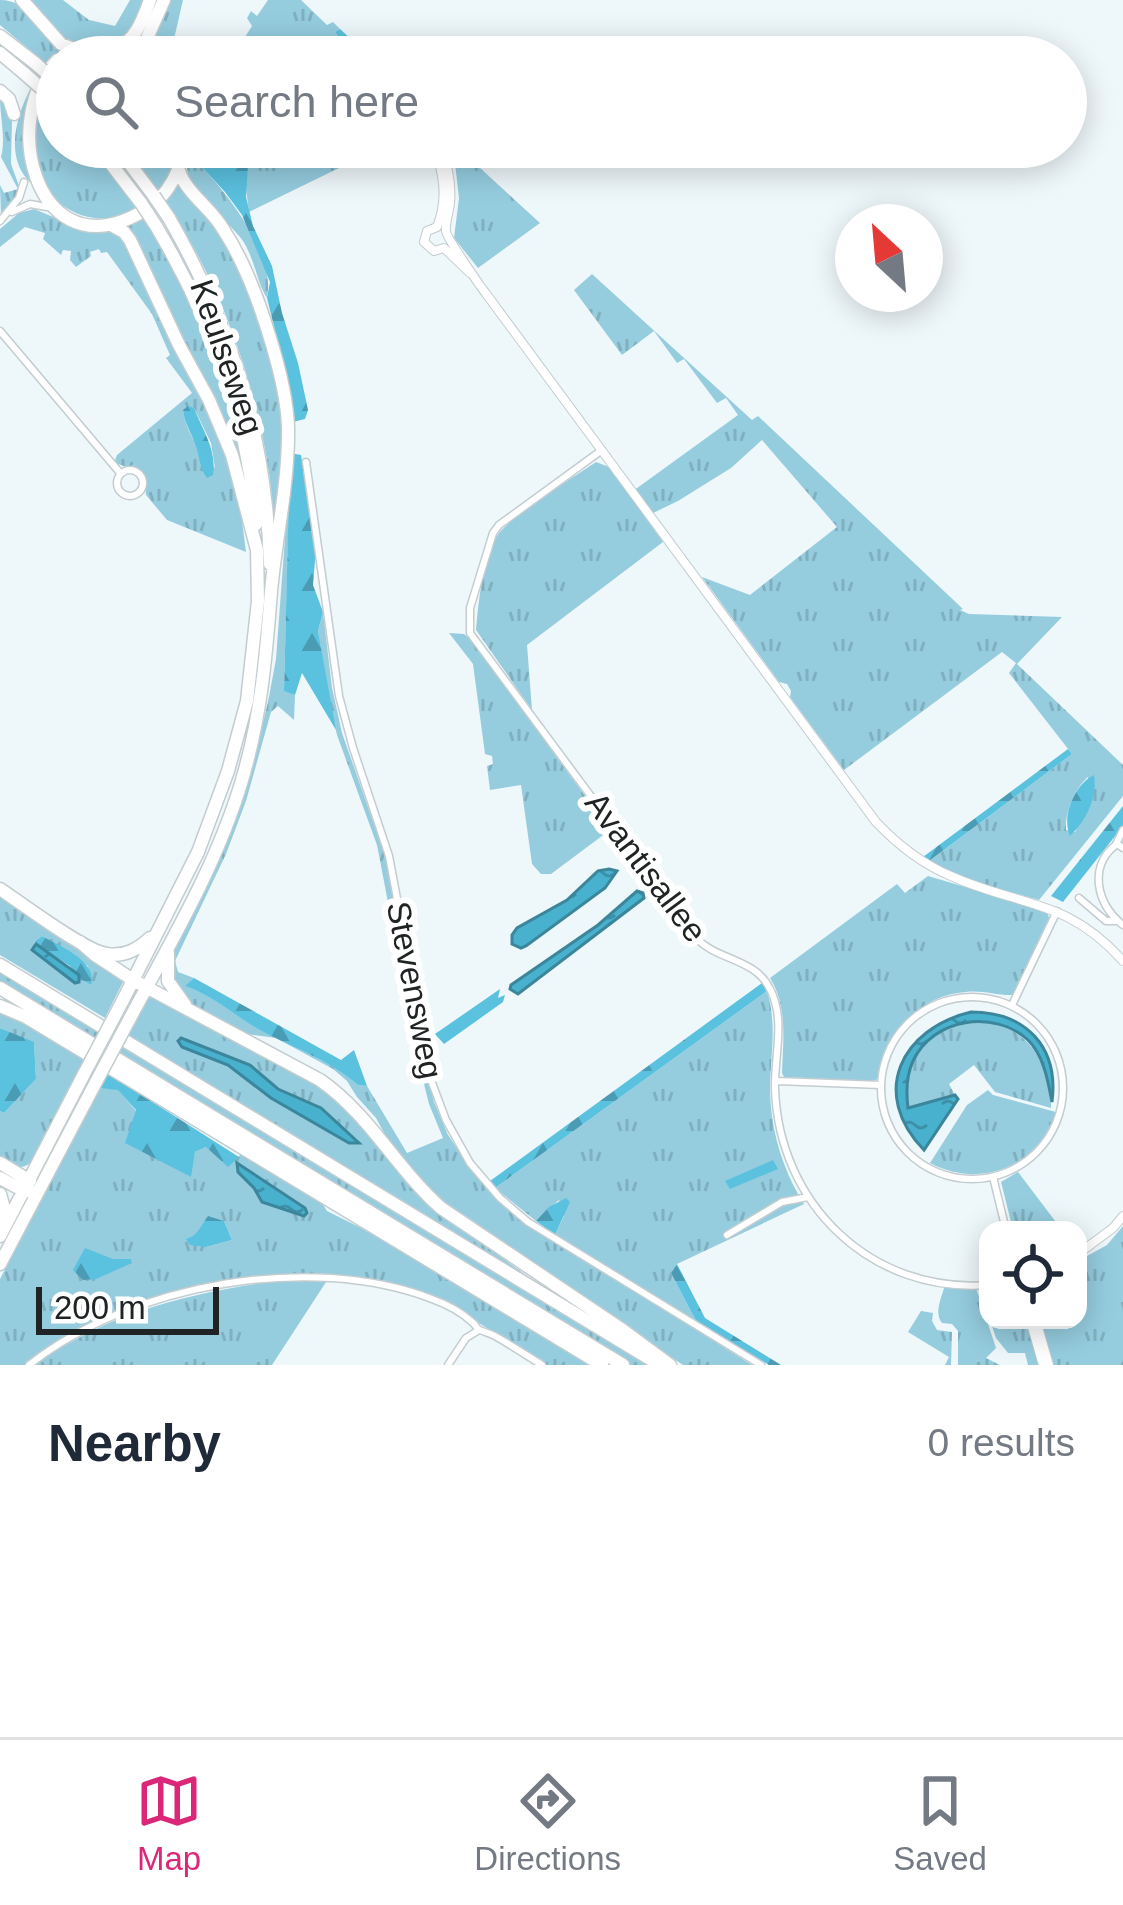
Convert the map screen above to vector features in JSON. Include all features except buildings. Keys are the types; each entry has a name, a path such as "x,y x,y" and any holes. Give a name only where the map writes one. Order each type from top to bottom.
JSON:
{"highway":[{"path":"22,0 55,36"},
{"path":"131,36 150,0"},
{"path":"148,36 164,0"},
{"path":"0,36 30,69"},
{"path":"0,53 36,73"},
{"path":"0,91 8,99 13,118 36,78"},
{"name":"Keulseweg","path":"118,168 148,199"},
{"name":"Keulseweg","path":"130,168 162,222 225,373 247,460 257,550"},
{"path":"113,226 158,202 180,168"},
{"path":"128,1006 146,988 210,862 243,775 267,663 288,442 282,383 262,313 223,228 186,187 179,171"},
{"path":"1,1235 128,1006 133,980 199,852 242,719 255,633 257,550 219,422 130,240 113,226 60,216 21,177"},
{"name":"Keulseweg","path":"162,222 191,257 247,398 267,502 272,589"},
{"path":"0,889 146,988 339,1094 441,1208 670,1365"},
{"path":"80,942 105,954 126,953 163,924"},
{"path":"170,942 168,981 189,1010"},
{"path":"0,965 660,1365"},
{"path":"0,988 623,1365"},
{"path":"0,1006 34,1022 602,1365"},
{"path":"0,1163 30,1187"},
{"path":"0,1178 30,1187"},
{"path":"0,1264 30,1187"},
{"path":"0,1194 4,1208 1,1235"}],"street":[{"path":"448,168 450,188 441,228 446,245 466,261 888,835 947,875 1057,910 1096,934 1123,962"},
{"path":"9,214 21,195 21,177"},
{"path":"0,221 30,204 47,207"},
{"path":"441,228 427,231 424,242 434,251 446,245"},
{"path":"0,331 121,473"},
{"name":"Avantisallee","path":"602,450 493,533 470,608 470,634 696,938 714,954 744,964 764,979 778,1015 775,1081 785,1153 830,1226 882,1264 928,1280 979,1285"},
{"name":"Stevensweg","path":"306,461 342,709 387,848 429,1072 451,1130 476,1170 529,1222 761,1365"},
{"path":"121,473 139,474 143,482 138,494 129,497 119,491 121,473"},
{"path":"1120,923 1102,901 1098,880 1106,855 1119,846 1123,830"},
{"path":"1079,898 1106,921 1120,923"},
{"path":"1012,1004 1057,910"},
{"path":"956,998 1012,1004 1036,1023 1055,1050 1064,1081 1061,1111 1044,1145 1016,1168 993,1177 959,1178 920,1165 888,1123 882,1099 887,1056 895,1039 921,1012 956,998"},
{"path":"775,1081 881,1085"},
{"path":"993,1177 1004,1221"},
{"path":"727,1235 782,1202 808,1197"},
{"path":"1087,1247 1123,1216"},
{"path":"28,1365 67,1339 130,1310 269,1277 332,1276 389,1286 448,1306 479,1330 542,1365"},
{"path":"1036,1329 1046,1365"},
{"path":"448,1365 466,1338 479,1330"}],"green space":[{"path":"0,0 11,1 29,11 49,36 36,36 36,55 0,25"},
{"path":"28,0 63,0 89,20 115,26 130,0 146,0 128,36 61,36"},
{"path":"168,0 183,0 175,36 153,36"},
{"path":"268,0 301,0 327,25 333,22 340,29 335,32 338,36 246,36 252,26 247,18 251,11 257,16"},
{"path":"31,88 36,92 36,168 108,168 139,211 92,218 61,205 27,179 15,146 21,110"},
{"path":"0,98 12,121 11,164 19,186 16,197 1,215 0,185 4,193 18,189 1,157"},
{"path":"142,168 173,168 158,191"},
{"path":"203,168 237,211 265,264 267,298 245,244 189,178 187,169"},
{"path":"203,168 248,168 246,197 253,226 272,266 298,363 308,410 305,419 293,422 267,298 270,282 242,215"},
{"path":"247,168 339,168 249,212"},
{"path":"456,168 480,168 540,223 478,268 454,238 459,198"},
{"path":"177,185 205,212 231,249 254,299 276,368 285,424 275,544 269,470 252,394 216,293 165,203"},
{"path":"34,209 75,226 112,231 126,242 215,419 238,489 246,552 167,520 146,495 144,473 115,460 192,393 166,358 170,355 152,314 107,252 90,252 76,267 70,260 71,251 63,250 61,255 43,239 45,233 25,227 0,247 0,229 19,213","holes":["194,408 211,443 215,468 195,441 183,410"]},
{"path":"143,217 181,282 211,351 233,423 248,497 221,420 127,225"},
{"path":"592,274 752,420 758,416 960,610 1062,617 1017,664 1123,765 1123,796 1039,900 968,879 929,861 1072,754 1009,673 1016,663 1002,652 844,770 790,697 787,684 779,682 702,577 750,595 837,527 762,440 731,468 651,514 633,491 738,415 726,398 717,403 684,359 677,363 654,331 622,355 574,290","holes":["1088,777 1089,807 1075,832 1066,830 1071,802"]},
{"path":"188,406 194,408 211,449 213,475 207,478 184,415"},
{"path":"290,453 301,455 316,548 313,585 323,612 318,631 336,730 302,673 295,695 284,691"},
{"path":"596,462 609,467 663,542 527,645 532,710 476,630 484,569 503,529"},
{"path":"290,470 284,690 295,695 294,720 278,706 271,712 226,854 175,961 178,972 194,978 186,986 276,1038 246,1034 189,1004 174,988 171,957 216,868 249,779 276,659"},
{"path":"323,612 342,733 387,861 402,959 434,1102 448,1135 494,1197 526,1222 752,1365 683,1365 438,1200 395,1153 376,1118 333,1069 278,1039 367,1086 407,1153 443,1138 419,1064 377,845 330,705 318,631"},
{"path":"449,633 471,640 610,830 551,874 541,874 532,864 521,785 490,790 487,766 493,764 492,756 485,754 473,664"},
{"path":"1068,749 1072,754 929,861 923,857"},
{"path":"1094,775 1090,808 1070,836 1067,819 1072,801"},
{"path":"1123,806 1123,826 1063,902 1051,896"},
{"path":"928,876 1047,911 1049,918 1014,995 966,992 920,1009 897,1032 878,1079 873,1081 784,1077 782,1012 770,978 897,884 905,893"},
{"path":"0,897 125,978 105,1018 0,955","holes":["42,936 88,966 91,985 80,979 75,983 33,950 35,941"]},
{"path":"42,936 84,962 91,985 36,944"},
{"path":"0,969 100,1028 95,1038 0,981"},
{"path":"194,978 341,1060 354,1050 367,1086 185,986"},
{"path":"762,983 767,991 495,1188 490,1181"},
{"path":"500,989 498,998 505,995 503,1002 444,1044 435,1034"},
{"path":"767,991 773,1027 772,1117 784,1162 804,1204 677,1264 671,1273 696,1321 555,1235 564,1216 559,1200 536,1221 495,1188"},
{"path":"150,994 321,1085 344,1100 432,1206 542,1287 127,1035","holes":["181,1038 250,1065 278,1089 321,1108 358,1140 349,1143 271,1098 228,1065 182,1047"]},
{"path":"0,1012 22,1020 84,1059 33,1161 20,1167 0,1158 0,1111 4,1113 36,1079 34,1043 0,1028"},
{"path":"975,1021 1008,1028 1032,1047 1046,1075 1051,1108 995,1092 974,1065 949,1084 955,1095 907,1108 910,1074 921,1048 942,1031"},
{"path":"0,1028 34,1042 36,1079 4,1113 0,1111"},
{"path":"124,1042 649,1365 630,1365 118,1052"},
{"path":"107,1073 239,1157 228,1167 206,1147 195,1152 191,1177 125,1143 136,1110 118,1090 99,1088"},
{"path":"99,1088 118,1089 136,1111 126,1143 190,1176 195,1152 206,1147 239,1157 241,1153 320,1200 327,1211 393,1244 592,1365 544,1365 468,1316 393,1285 304,1273 244,1278 169,1295 72,1333 25,1365 0,1365 0,1279","holes":["238,1172 276,1188 307,1213 304,1216 262,1202","224,1221 232,1240 206,1247 202,1227"]},
{"path":"988,1090 1056,1112 1036,1147 1006,1168 988,1173 950,1171 930,1163 967,1105"},
{"path":"773,1160 778,1169 730,1189 725,1181"},
{"path":"1018,1172 1055,1221 1011,1221 1001,1182"},
{"path":"566,1198 570,1202 555,1235 536,1221"},
{"path":"208,1216 224,1221 232,1240 206,1247 190,1245 186,1239"},
{"path":"1123,1226 1123,1365 1028,1365 1025,1353 1008,1353 993,1329 1087,1329 1087,1256 1107,1245"},
{"path":"85,1248 132,1263 83,1280 73,1270"},
{"path":"677,1264 705,1318 781,1365 769,1365 696,1321 671,1273"},
{"path":"304,1278 328,1279 272,1365 35,1365 97,1329 163,1304"},
{"path":"944,1288 976,1288 979,1329 990,1329 996,1348 986,1358 1000,1365 958,1365 958,1331 942,1323 939,1306"},
{"path":"921,1311 933,1313 937,1330 952,1332 951,1365 945,1365 949,1357 908,1332"}],"water":[{"path":"598,871 617,871 605,888 526,946 512,944 517,928 567,900"},
{"path":"637,891 644,898 518,994 510,989 598,925"},
{"path":"36,944 79,975 79,982 32,950"},
{"path":"971,1012 1008,1018 1035,1036 1050,1065 1052,1102 1042,1061 1028,1040 998,1024 949,1027 922,1046 909,1072 908,1108 955,1095 958,1099 924,1150 898,1107 901,1066 926,1033"},
{"path":"181,1038 250,1065 278,1089 321,1108 359,1143 349,1143 271,1098 228,1065 182,1047"},
{"path":"237,1163 307,1213 304,1216 262,1202 238,1172"}]}
